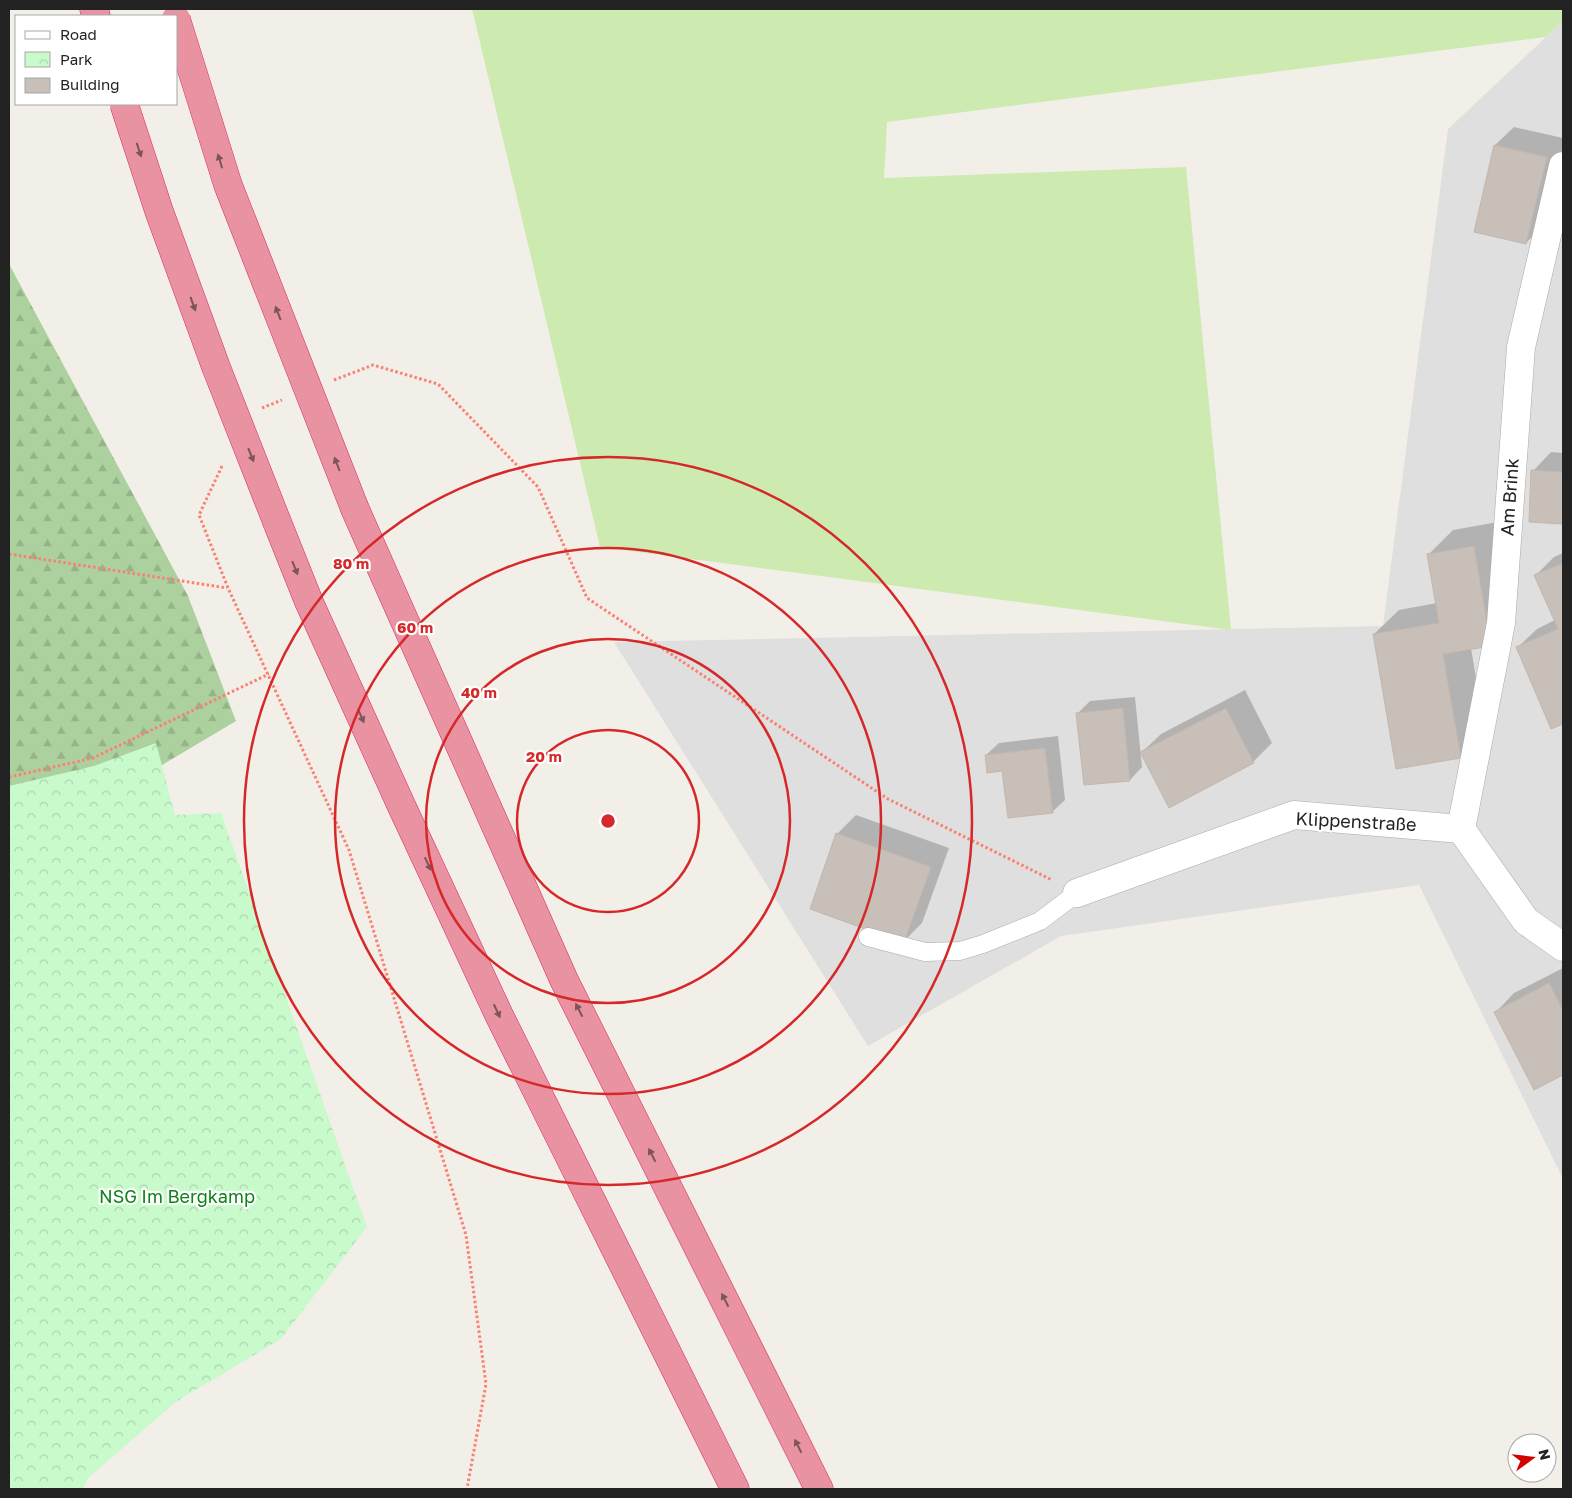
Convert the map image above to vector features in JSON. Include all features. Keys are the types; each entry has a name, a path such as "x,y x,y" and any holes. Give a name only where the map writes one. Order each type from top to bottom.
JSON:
{"highway":[{"path":"178,24 228,185 355,510 564,980 819,1489"},
{"path":"124,105 159,211 216,368 317,620 499,1015 735,1489"}],"street":[{"name":"Am Brink","path":"1461,829 1501,623 1521,347 1563,166"},
{"name":"Klippenstraße","path":"1077,893 1294,816 1461,829"},
{"path":"1461,829 1526,921 1563,947"}],"lane":[{"path":"868,937 925,952 960,951 983,944 1040,921 1077,893"}],"path":[{"path":"329,382 373,365 438,384 538,487 587,598 888,799 1077,893"},
{"path":"257,409 284,399"},
{"path":"223,464 198,514 228,588 349,850 466,1235 486,1384 467,1489"},
{"path":"9,554 228,588"},
{"path":"9,778 93,758 268,674"}],"shaded area":[{"path":"1563,21 1563,1179 1419,885 1061,936 868,1046 614,642 1383,626 1448,129"}],"green space":[{"path":"472,9 1563,9 1563,21 1546,37 887,122 884,178 1186,167 1231,630 600,547"},
{"path":"9,264 188,596 236,721 9,856"},
{"name":"NSG Im Bergkamp","path":"156,743 175,815 221,813 367,1227 281,1339 177,1401 88,1478 83,1489 9,1489 9,786 94,766"}],"building":[{"path":"1494,145 1547,157 1526,244 1474,232"},
{"path":"1531,470 1563,472 1563,524 1529,522"},
{"path":"1474,546 1491,646 1443,654 1461,758 1396,769 1373,634 1439,623 1427,554"},
{"path":"1563,563 1563,724 1551,729 1516,647 1558,629 1534,575"},
{"path":"1123,708 1130,781 1084,785 1076,713"},
{"path":"1226,708 1254,763 1169,808 1140,752"},
{"path":"1045,748 1053,813 1008,818 1002,771 987,773 985,755"},
{"path":"836,833 931,867 904,943 810,909"},
{"path":"1549,983 1563,1010 1563,1075 1534,1090 1494,1012"}]}
